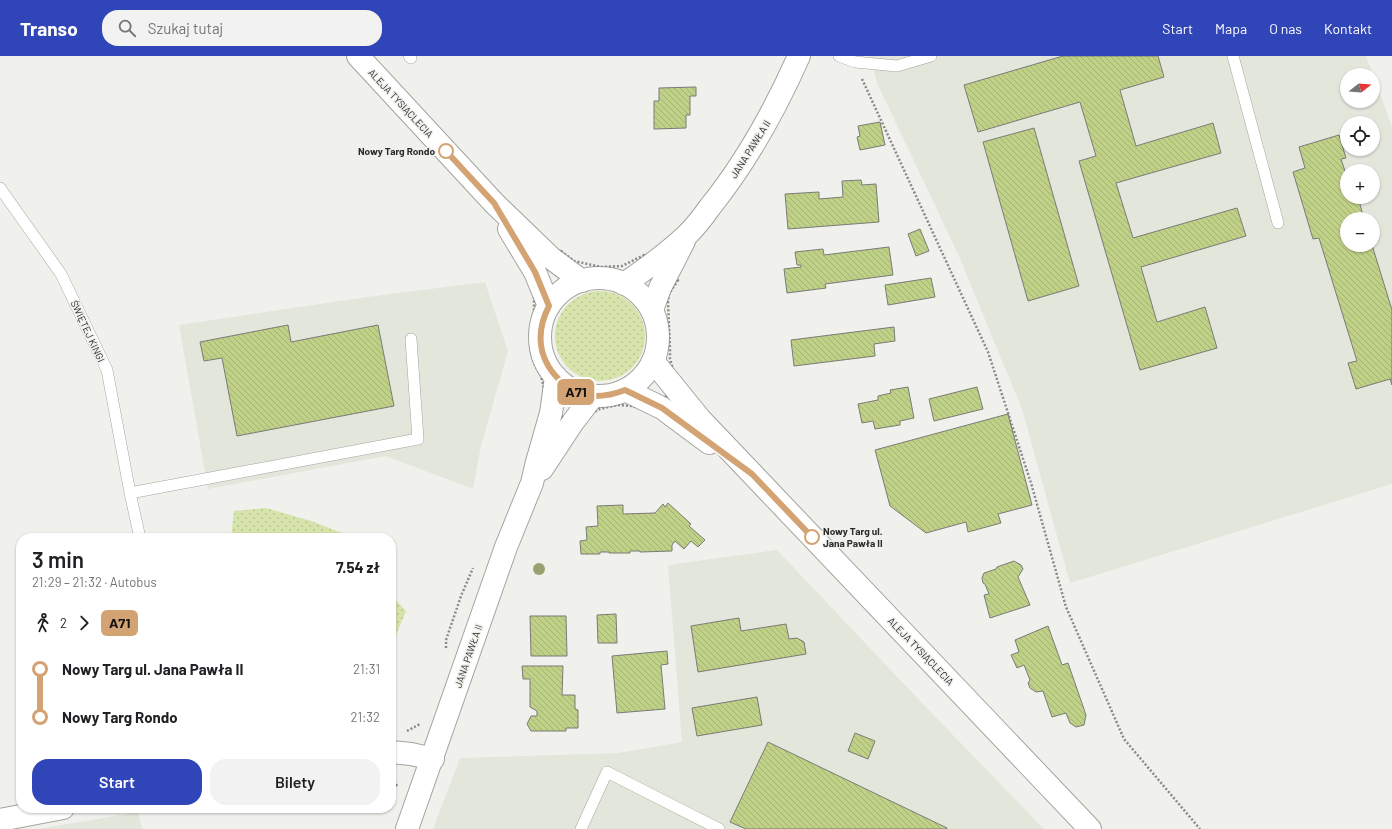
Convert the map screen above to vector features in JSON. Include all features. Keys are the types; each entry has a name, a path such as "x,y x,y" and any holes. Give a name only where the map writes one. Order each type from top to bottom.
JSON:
{"main road":[{"name":"ALEJA TYSIĄCLECIA","path":"358,56 494,203 543,265 582,281"},
{"name":"JANA PAWŁA II","path":"624,284 660,269 718,197 756,141 772,113 799,56"},
{"name":"ALEJA TYSIĄCLECIA","path":"543,265 549,306"},
{"name":"JANA PAWŁA II","path":"652,310 660,288 660,269"},
{"path":"599,278 624,284 640,294 652,310 656,320 658,330 657,351 653,361 649,369 639,381 625,390 610,396 594,396 577,392 569,388 556,377 545,361 540,343 542,324 549,306 563,290 572,284 582,281 599,278"},
{"name":"ALEJA TYSIĄCLECIA","path":"653,361 700,419 1090,829"},
{"name":"JANA PAWŁA II","path":"407,829 433,759 506,547 532,483 551,413 556,377"},
{"name":"ALEJA TYSIĄCLECIA","path":"625,390 662,408 752,474"},
{"name":"JANA PAWŁA II","path":"532,483 572,422 594,396"},
{"path":"396,752 433,759"},
{"path":"0,820 37,813"}],"lane":[{"path":"839,56 854,62 897,66 931,56"},
{"path":"1233,56 1278,223"},
{"name":"ŚWIĘTEJ KINGI","path":"0,188 61,274 107,370 139,533"},
{"path":"130,492 418,439 411,339"},
{"path":"581,829 607,772 719,829"}],"path":[{"path":"854,62 988,352 1031,483 1066,607 1124,739 1200,829"},
{"path":"561,251 574,261 601,267 622,266 644,255 660,269 678,280 669,294 668,302 670,359 674,373 681,382 653,413 633,406 617,405 600,409 590,414 582,424 572,422 542,408 544,389 541,376 535,365 531,352 530,332 534,313 534,293 528,278 561,251"}],"shaded area":[{"path":"870,56 1366,56 1370,68 1340,68 1340,108 1380,108 1380,94 1392,126 1392,484 1070,583 1022,409 958,254 877,83"},
{"path":"485,282 508,351 481,446 473,489 386,456 208,489 179,325 367,297"},
{"path":"777,550 1044,829 433,829 460,758 618,753 682,742 668,565"},
{"path":"138,813 142,829 38,829"}],"green space":[{"path":"600,291 617,295 632,304 641,319 645,336 641,353 632,368 617,377 600,381 583,377 568,368 559,353 555,336 559,319 568,304 583,295"},
{"path":"266,508 311,521 342,533 232,533 234,511"},
{"path":"396,600 406,611 396,635"}],"building":[{"path":"1063,56 1158,56 1164,77 1120,90 1136,146 1213,123 1221,153 1116,183 1133,238 1237,208 1246,236 1141,267 1157,322 1205,307 1217,348 1140,370 1079,161 1096,156 1080,102 978,132 964,85"},
{"path":"696,87 696,96 690,96 690,115 686,115 686,128 654,129 654,101 659,101 659,88"},
{"path":"880,122 885,145 860,150 857,137 860,136 858,126"},
{"path":"1034,128 1079,286 1028,301 983,142"},
{"path":"1339,135 1340,156 1345,156 1346,158 1341,159 1343,164 1340,164 1340,204 1360,204 1362,212 1340,212 1340,252 1374,252 1392,310 1392,385 1390,379 1356,389 1348,363 1357,361 1319,238 1313,239 1293,172 1305,168 1299,147"},
{"path":"861,180 862,185 876,184 879,222 788,229 785,194 819,192 819,199 843,197 842,181"},
{"path":"920,229 929,251 916,256 908,234"},
{"path":"889,247 893,275 825,284 826,288 787,293 784,269 801,267 801,265 797,265 795,252 823,249 824,255"},
{"path":"931,278 935,297 888,305 885,285"},
{"path":"288,325 291,342 378,325 394,406 237,436 222,358 204,361 200,342"},
{"path":"894,327 895,341 874,344 875,356 794,366 791,340"},
{"path":"908,387 914,418 900,421 900,425 875,429 873,421 862,423 858,404 878,400 878,396 891,393 890,390"},
{"path":"977,387 983,409 934,421 929,399"},
{"path":"1008,414 1032,505 998,514 1001,523 968,532 966,522 926,533 890,506 875,450"},
{"path":"668,503 691,524 689,526 705,540 698,547 691,541 684,549 675,541 672,545 672,551 630,551 630,553 600,552 600,554 581,554 580,541 587,540 586,527 598,526 597,506 623,505 623,514 655,513 663,504 665,507"},
{"path":"1014,561 1021,565 1023,569 1018,577 1030,605 990,618 984,595 989,594 985,584 983,583 982,578 984,573"},
{"path":"616,614 617,643 598,643 597,615"},
{"path":"530,616 566,616 567,656 531,656"},
{"path":"739,618 741,631 786,624 789,639 797,638 804,642 806,654 698,672 691,626"},
{"path":"1048,626 1062,665 1068,663 1086,715 1084,725 1076,727 1070,723 1066,713 1052,717 1043,691 1036,692 1030,688 1028,683 1030,680 1024,665 1017,668 1011,655 1019,652 1015,640"},
{"path":"667,651 668,664 661,665 665,709 617,713 612,656"},
{"path":"522,666 563,666 562,695 575,695 575,709 578,710 578,728 566,728 566,731 531,731 527,724 531,716 537,716 537,711 530,707 530,679 523,679"},
{"path":"757,697 762,725 697,736 692,708"},
{"path":"855,733 875,741 868,759 848,751"},
{"path":"768,742 947,829 746,829 730,822"}],"bus line":[{"name":"A71","path":"446,151 494,203 535,272 549,306 542,324 540,343 545,361 556,377 569,388 577,392 594,396 610,396 625,390 662,408 752,474 812,537"}],"place":[{"name":"Nowy Targ Rondo","path":"446,151"},
{"name":"Nowy Targ ul. Jana Pawła II","path":"812,537"}]}
